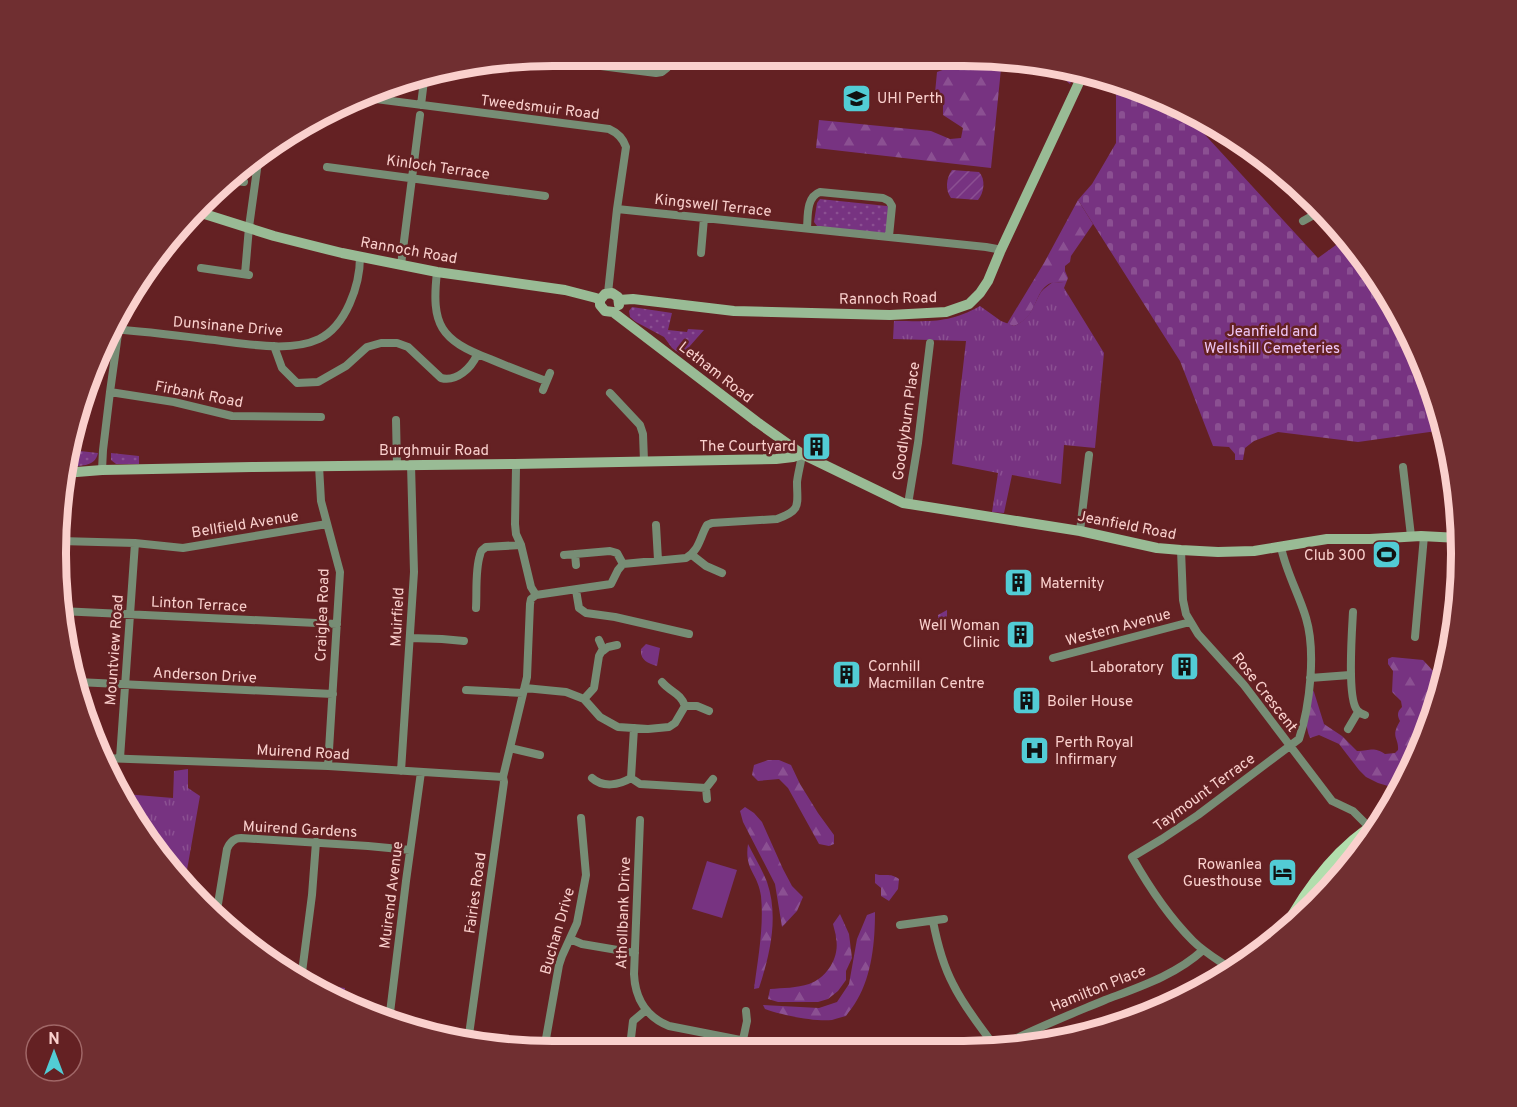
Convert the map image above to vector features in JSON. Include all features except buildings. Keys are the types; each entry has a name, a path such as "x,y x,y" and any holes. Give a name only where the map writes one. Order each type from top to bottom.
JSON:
{"main road":[{"path":"1298,907 1326,869 1359,837"}],"street":[{"path":"600,66 656,73 662,72 667,66"},
{"name":"Rannoch Road","path":"204,214 274,236 360,257 437,272 565,290 596,298 615,294 620,300 654,301 734,311 890,315 946,312 969,304 988,281 1080,80"},
{"path":"421,105 424,84"},
{"name":"Tweedsmuir Road","path":"377,99 609,129 623,138 626,147 608,288 604,297"},
{"path":"401,265 420,115"},
{"path":"201,268 247,274 249,227 257,167"},
{"name":"Kinloch Terrace","path":"327,167 545,196"},
{"path":"239,181 244,182"},
{"path":"807,228 810,200 814,194 820,192 884,198 892,206 889,236"},
{"name":"Kingswell Terrace","path":"617,208 986,247 997,249 1000,252"},
{"path":"1303,221 1314,215"},
{"path":"701,253 704,218"},
{"name":"Dunsinane Drive","path":"120,330 274,346 304,344 320,338 336,326 352,300 360,257"},
{"path":"437,272 436,310 441,325 453,342 477,355 546,381"},
{"name":"Rannoch Road","path":"604,297 600,304 605,311 613,312"},
{"path":"613,312 619,306 620,300"},
{"name":"Letham Road","path":"613,312 802,454"},
{"path":"102,470 119,333"},
{"name":"Goodlyburn Place","path":"908,504 930,343"},
{"path":"274,346 282,368 297,383 318,382 346,366 367,347 375,344 404,345 441,378 448,379 457,377 471,365 477,355"},
{"path":"543,390 550,373"},
{"name":"Firbank Road","path":"110,392 174,402 232,416 321,417"},
{"path":"610,393 640,425 643,434 644,461"},
{"path":"396,420 397,465"},
{"path":"514,464 516,478 514,524 531,587 536,596 611,584 623,564 686,558 696,550 707,525 712,523 777,519 794,511 798,500 798,477 802,454"},
{"name":"Burghmuir Road","path":"73,472 783,458 802,454"},
{"name":"Jeanfield Road","path":"802,454 908,504 1080,531 1157,548 1218,552 1254,551 1327,539 1411,536 1450,538"},
{"path":"1080,531 1089,455"},
{"name":"Muirfield","path":"401,771 414,572 411,465"},
{"name":"Craiglea Road","path":"319,466 321,501 340,572 328,766"},
{"path":"1404,467 1411,536"},
{"name":"Bellfield Avenue","path":"66,540 189,548 327,524"},
{"path":"656,525 658,560"},
{"path":"1415,637 1424,536"},
{"path":"657,538 668,537"},
{"name":"Mountview Road","path":"120,758 135,543"},
{"path":"476,608 477,580 482,550 521,545"},
{"path":"1281,547 1306,617 1312,653 1302,729 1299,739 1289,745"},
{"name":"Rose Crescent","path":"1181,550 1182,600 1190,622 1198,634 1244,685 1332,801 1370,822"},
{"path":"564,555 613,551 617,553 623,564"},
{"path":"575,554 576,565"},
{"path":"692,555 706,566 723,573"},
{"path":"576,590 579,608 586,613 686,633 685,621"},
{"name":"Fairies Road","path":"469,1034 503,777 527,677 530,604 531,599 536,596"},
{"name":"Linton Terrace","path":"69,611 337,624"},
{"path":"1348,729 1362,714 1353,701 1350,675 1353,612"},
{"name":"Western Avenue","path":"1053,658 1190,622"},
{"path":"410,638 464,641"},
{"path":"599,640 603,651"},
{"path":"584,699 594,688 599,656 608,647 617,645"},
{"path":"1310,678 1350,675"},
{"name":"Anderson Drive","path":"84,682 333,694"},
{"path":"662,682 679,695 685,706"},
{"path":"466,690 566,692 584,699 600,717 616,726 634,728 669,727 675,723 685,706"},
{"path":"685,706 697,706 709,711"},
{"path":"631,778 634,728"},
{"name":"Taymount Terrace","path":"1203,950 1151,891 1132,857 1223,797 1289,745"},
{"path":"510,748 540,755"},
{"name":"Muirend Road","path":"111,758 328,766 503,777"},
{"name":"Muirend Avenue","path":"390,1012 421,772"},
{"path":"592,777 597,782 616,784 631,778"},
{"path":"631,778 645,785 706,788"},
{"path":"707,799 706,788 713,779"},
{"name":"Buchan Drive","path":"546,1041 562,956 577,923 586,875 582,818"},
{"name":"Athollbank Drive","path":"639,820 634,981 640,1001 646,1010"},
{"name":"Muirend Gardens","path":"218,906 227,849 231,841 241,838 410,850"},
{"path":"302,971 316,842"},
{"path":"1326,869 1330,874"},
{"path":"900,925 944,919"},
{"name":"Hamilton Place","path":"933,921 941,955 952,983 976,1021 991,1040"},
{"path":"570,939 582,944 635,953"},
{"path":"1203,950 1225,965"},
{"name":"Hamilton Place","path":"1017,1038 1167,975 1203,950"},
{"path":"631,1038 633,1021 646,1010 669,1026 727,1041"},
{"path":"743,1041 747,1021 746,1011"}],"green space":[{"path":"954,66 1001,68 991,168 816,148 819,120 931,131 950,139 961,138 963,128 943,115 943,96 935,93 937,72"},
{"path":"1059,75 1073,78 1070,84"},
{"name":"Jeanfield and Wellshill Cemeteries","path":"1116,91 1150,103 1197,125 1318,258 1339,243 1369,283 1401,338 1425,397 1435,431 1358,442 1278,432 1254,441 1245,448 1243,460 1235,460 1235,454 1229,447 1213,446 1180,361 1078,200 1092,184 1116,143"},
{"path":"952,170 979,172 983,178 983,186 978,200 951,198 947,184"},
{"path":"820,199 887,206 890,208 887,234 817,226 814,222 817,203"},
{"path":"1078,200 1093,224 1071,256 1070,262 1065,266 1068,278 1066,283 1047,285 1026,319 1014,326 1007,324 1044,263"},
{"path":"1053,282 1066,283 1064,288 1104,353 1095,448 1064,445 1061,484 1012,475 1004,513 992,512 998,473 952,464 966,341 893,339 894,321 948,319 980,306 1001,321 1014,326 1028,316 1041,292"},
{"path":"632,307 672,313 668,330 687,332 688,329 704,330 682,355 672,348 664,337 630,317 629,311"},
{"path":"77,451 98,453 94,461 74,466"},
{"path":"111,453 139,456 139,464 116,464 111,460"},
{"path":"947,610 947,625 938,631 934,627 919,625 928,621 935,622 938,615"},
{"path":"646,644 660,648 657,666 647,662 642,656 641,649"},
{"path":"1392,657 1423,660 1436,674 1414,740 1392,785 1388,786 1366,777 1339,744 1319,735 1310,738 1306,719 1310,686 1324,724 1342,736 1357,751 1374,750 1385,754 1395,753 1398,750 1395,734 1400,721 1398,714 1402,707 1401,701 1392,692 1393,671 1388,664 1388,659"},
{"path":"768,760 779,760 791,765 800,784 834,835 834,844 829,846 819,844 788,788 779,779 758,781 752,775 754,765"},
{"path":"188,769 188,788 200,796 186,874 148,824 130,794 173,798 174,771"},
{"path":"745,807 762,822 792,886 803,897 797,911 782,927 775,884 743,822 740,811"},
{"path":"748,844 767,882 771,895 773,922 767,962 759,988 754,989 762,908 759,888 748,860"},
{"path":"707,861 737,870 722,918 692,909"},
{"path":"875,874 899,879 898,889 889,901 881,896 881,888 875,883"},
{"path":"875,912 873,946 866,980 856,1002 846,1016 832,1020 817,1020 789,1016 765,1009 763,1005 819,1008 837,1002 849,984 857,939 867,915"},
{"path":"840,914 849,934 852,958 846,971 846,980 838,991 828,999 818,1002 778,1002 768,999 770,989 809,984 827,972 834,959 837,945 833,924"},
{"path":"328,986 345,988 345,994"}],"place":[{"name":"UHI Perth","path":"856,98"},
{"name":"The Courtyard","path":"817,446"},
{"name":"Club 300","path":"1387,555"},
{"name":"Maternity","path":"1019,583"},
{"name":"Well Woman Clinic","path":"1021,634"},
{"name":"Laboratory","path":"1185,667"},
{"name":"Cornhill Macmillan Centre","path":"847,675"},
{"name":"Boiler House","path":"1026,701"},
{"name":"Perth Royal Infirmary","path":"1034,751"},
{"name":"Rowanlea Guesthouse","path":"1283,873"}]}
